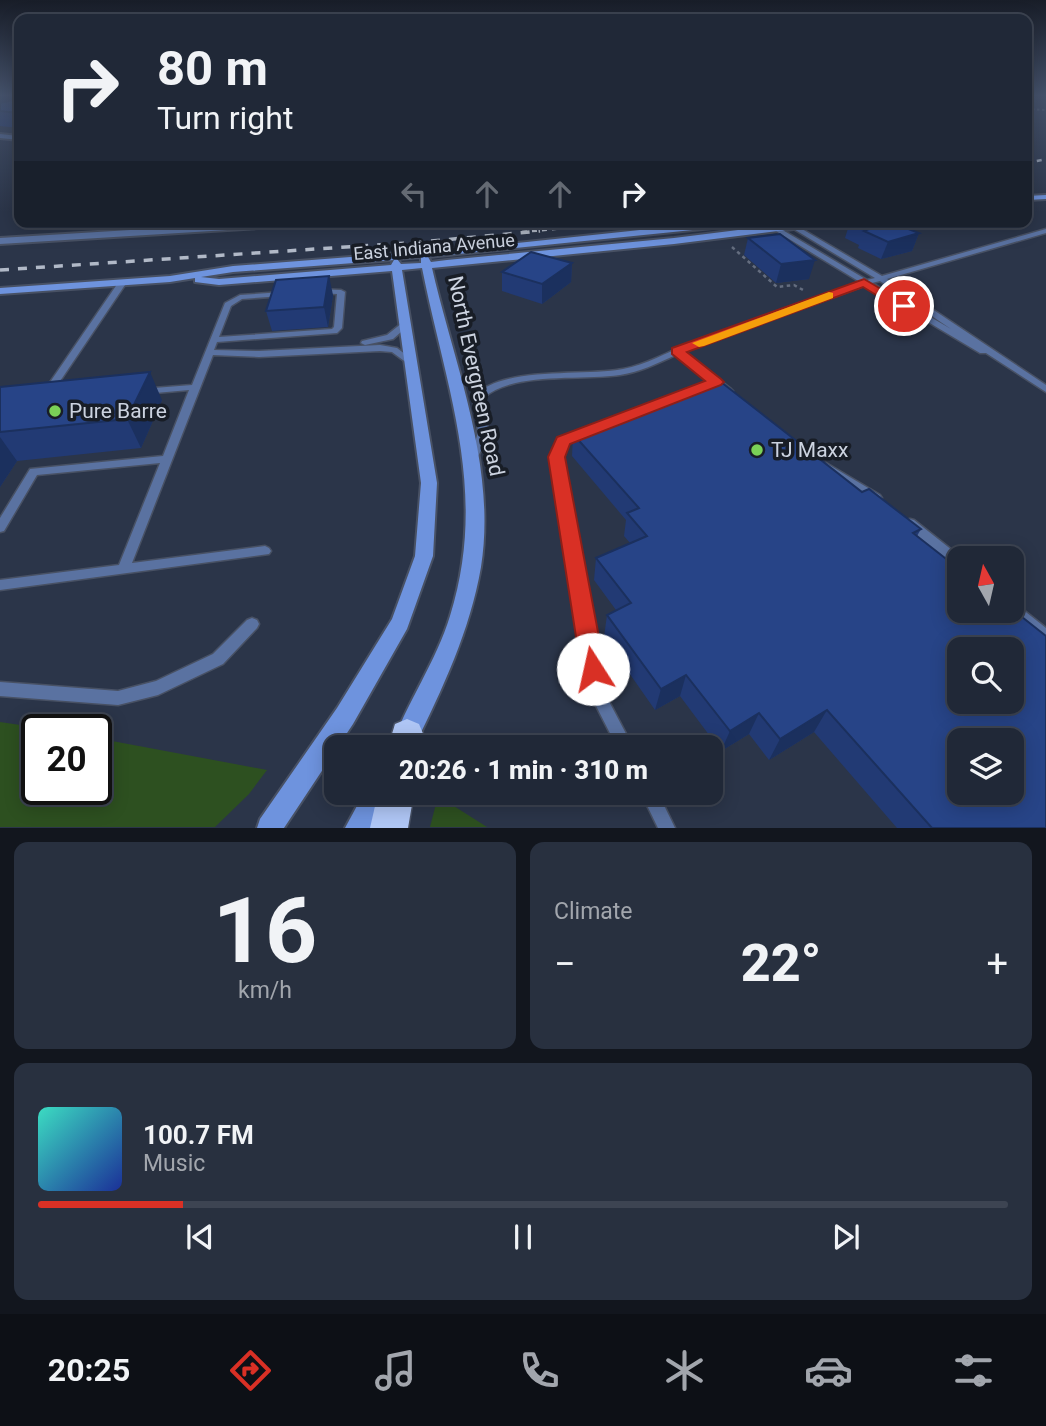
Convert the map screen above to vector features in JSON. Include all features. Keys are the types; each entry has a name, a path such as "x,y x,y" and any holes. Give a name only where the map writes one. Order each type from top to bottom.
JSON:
{"highway":[{"path":"389,828 394,805"}],"main road":[{"name":"East Indiana Avenue","path":"425,260 692,228"},
{"name":"East Indiana Avenue","path":"0,291 170,279 219,282 396,262 778,228"},
{"name":"North Evergreen Road","path":"409,735 432,688 464,599 475,538 471,459 425,260"},
{"path":"269,828 345,716 400,623 424,556 429,483 396,262"},
{"path":"357,828 370,805"}],"street":[{"path":"0,241 191,228"}],"lane":[{"path":"794,228 881,278 989,349 990,353"},
{"path":"775,229 864,283 990,353 1046,389"},
{"path":"471,459 484,441 485,430 478,397 486,389 521,381 622,372 864,283 1046,231"},
{"path":"54,399 42,400 122,282"},
{"path":"215,340 337,330 341,292 309,292"},
{"path":"123,569 228,305 240,297 296,293"},
{"path":"337,349 390,337 405,325"},
{"path":"210,352 259,354 388,349 410,361"},
{"path":"677,351 735,397"},
{"path":"627,416 716,382"},
{"path":"128,392 196,387"},
{"path":"601,426 563,440 556,457 597,694 619,735"},
{"path":"0,528 34,472 167,459"},
{"path":"820,463 882,503"},
{"path":"897,513 947,553"},
{"path":"0,585 265,551"},
{"path":"1024,619 1046,636"},
{"path":"0,689 118,698 158,688 218,659 252,624"},
{"path":"655,805 667,828"}],"path":[{"path":"742,246 731,247 777,287 794,285 803,290"}],"green space":[{"path":"0,722 21,725 21,805 112,805 112,741 267,770 249,794 215,827 0,827"},
{"path":"436,805 452,805 487,827 430,827"}],"building":[{"path":"867,228 906,228 919,233 888,242 864,231 869,229"},
{"path":"780,234 815,260 781,264 748,238"},
{"path":"531,252 572,263 542,284 502,272"},
{"path":"329,276 324,307 266,311 276,280"},
{"path":"150,372 127,419 0,432 0,387"},
{"path":"721,382 862,492 869,489 921,529 913,533 947,560 947,623 1024,623 1024,619 1046,636 1046,828 932,828 827,710 780,739 759,713 730,731 686,675 661,689 607,615 631,603 596,558 647,536 627,513 639,508 573,434"}],"railway":[{"path":"1032,162 1046,159"},
{"path":"522,232 566,228"},
{"path":"0,270 421,242 540,231"}],"slow traffic":[{"path":"699,343 829,296"}],"place":[{"name":"Pure Barre","path":"55,411"},
{"name":"TJ Maxx","path":"757,450"}],"route":[{"path":"593,669 556,457 563,440 716,382 677,351 864,283 904,306"}]}
